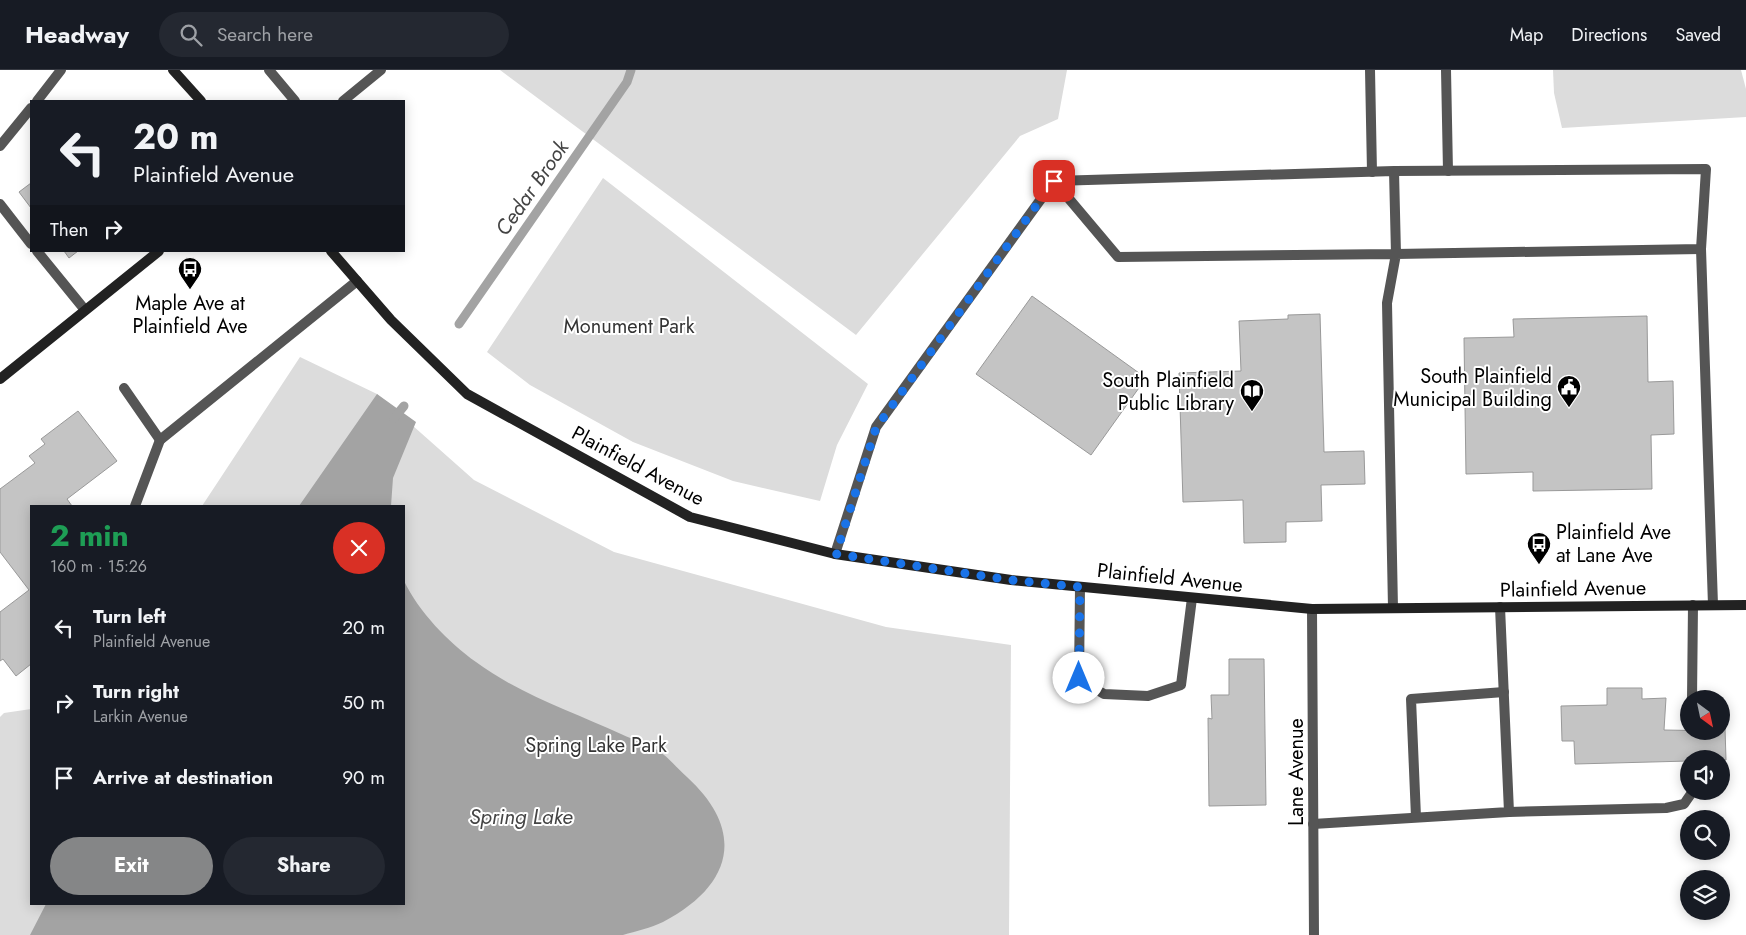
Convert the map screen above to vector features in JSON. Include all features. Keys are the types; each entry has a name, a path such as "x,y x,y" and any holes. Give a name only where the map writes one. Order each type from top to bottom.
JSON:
{"street":[{"path":"38,100 61,70"},
{"path":"173,70 200,100"},
{"path":"269,70 295,100"},
{"path":"344,100 381,70"},
{"path":"1370,70 1372,172"},
{"path":"1446,70 1448,171"},
{"path":"0,146 30,109"},
{"path":"1054,181 1372,172 1706,169 1701,250 1714,605"},
{"path":"1392,608 1387,303 1396,254 1394,172"},
{"path":"1054,181 1118,257 1701,250"},
{"path":"836,554 876,428 1054,181"},
{"path":"0,204 30,243"},
{"path":"38,252 85,310"},
{"path":"0,379 158,252"},
{"name":"Plainfield Avenue","path":"332,252 391,320 467,394 690,517 836,554 1010,580 1312,609 1746,605"},
{"path":"135,505 160,440 357,281"},
{"path":"124,388 160,440"},
{"path":"1080,587 1079,678 1104,694 1148,696 1181,685 1192,598"},
{"path":"1692,690 1694,605"},
{"path":"1500,607 1509,812"},
{"name":"Lane Avenue","path":"1312,609 1314,935"},
{"path":"1416,818 1411,699 1504,692"},
{"path":"1314,824 1509,812 1666,808 1684,804 1687,800"}],"green space":[{"path":"500,70 1067,70 1058,119 1020,136 856,335"},
{"path":"1553,70 1741,70 1746,89 1746,117 1562,128 1554,93"},
{"name":"Monument Park","path":"603,178 868,384 837,445 820,501 733,481 633,442 530,385 487,352"},
{"name":"Spring Lake Park","path":"300,357 377,394 474,480 614,552 886,627 1011,645 1009,935 0,935 0,717 4,713 30,709 30,905 405,905 405,505 203,505"}],"water":[{"path":"377,394 416,422 393,478 391,505 300,505"},
{"name":"Spring Lake","path":"405,583 410,593 435,626 476,662 528,693 659,751 706,798 718,818 724,838 723,857 717,875 704,892 686,908 663,922 623,935 30,935 45,905 405,905"}],"building":[{"path":"30,184 30,207 19,192"},
{"path":"65,252 77,252 69,258"},
{"path":"1032,296 1146,378 1091,455 976,374"},
{"name":"South Plainfield Public Library","path":"1320,314 1324,452 1364,451 1365,484 1321,485 1322,521 1286,522 1286,542 1244,543 1243,500 1183,502 1179,373 1241,371 1239,321 1288,319 1288,315"},
{"name":"South Plainfield Municipal Building","path":"1647,316 1648,382 1673,381 1674,434 1651,435 1652,489 1533,491 1533,472 1466,474 1464,338 1514,337 1513,319"},
{"path":"78,411 117,461 67,499 71,505 30,505 30,665 16,676 3,659 0,661 0,612 29,590 0,552 0,489 35,463 29,456 45,444 41,439"},
{"path":"1229,659 1264,659 1266,805 1209,806 1208,718 1212,719 1211,695 1229,695"},
{"path":"1607,688 1642,688 1642,699 1666,698 1664,730 1680,730 1680,740 1725,740 1726,750 1680,750 1680,761 1575,764 1574,741 1562,741 1561,706 1607,705"}],"waterway":[{"name":"Cedar Brook","path":"459,324 627,82 631,70"},
{"name":"Cedar Brook","path":"394,418 404,406"}],"place":[{"name":"Maple Ave at Plainfield Ave","path":"190,290"},
{"name":"South Plainfield Municipal Building","path":"1569,408"},
{"name":"South Plainfield Public Library","path":"1252,412"},
{"name":"Plainfield Ave at Lane Ave","path":"1539,565"}],"route":[{"path":"1054,181 876,428 836,554 1010,580 1080,587 1079,678"}]}
